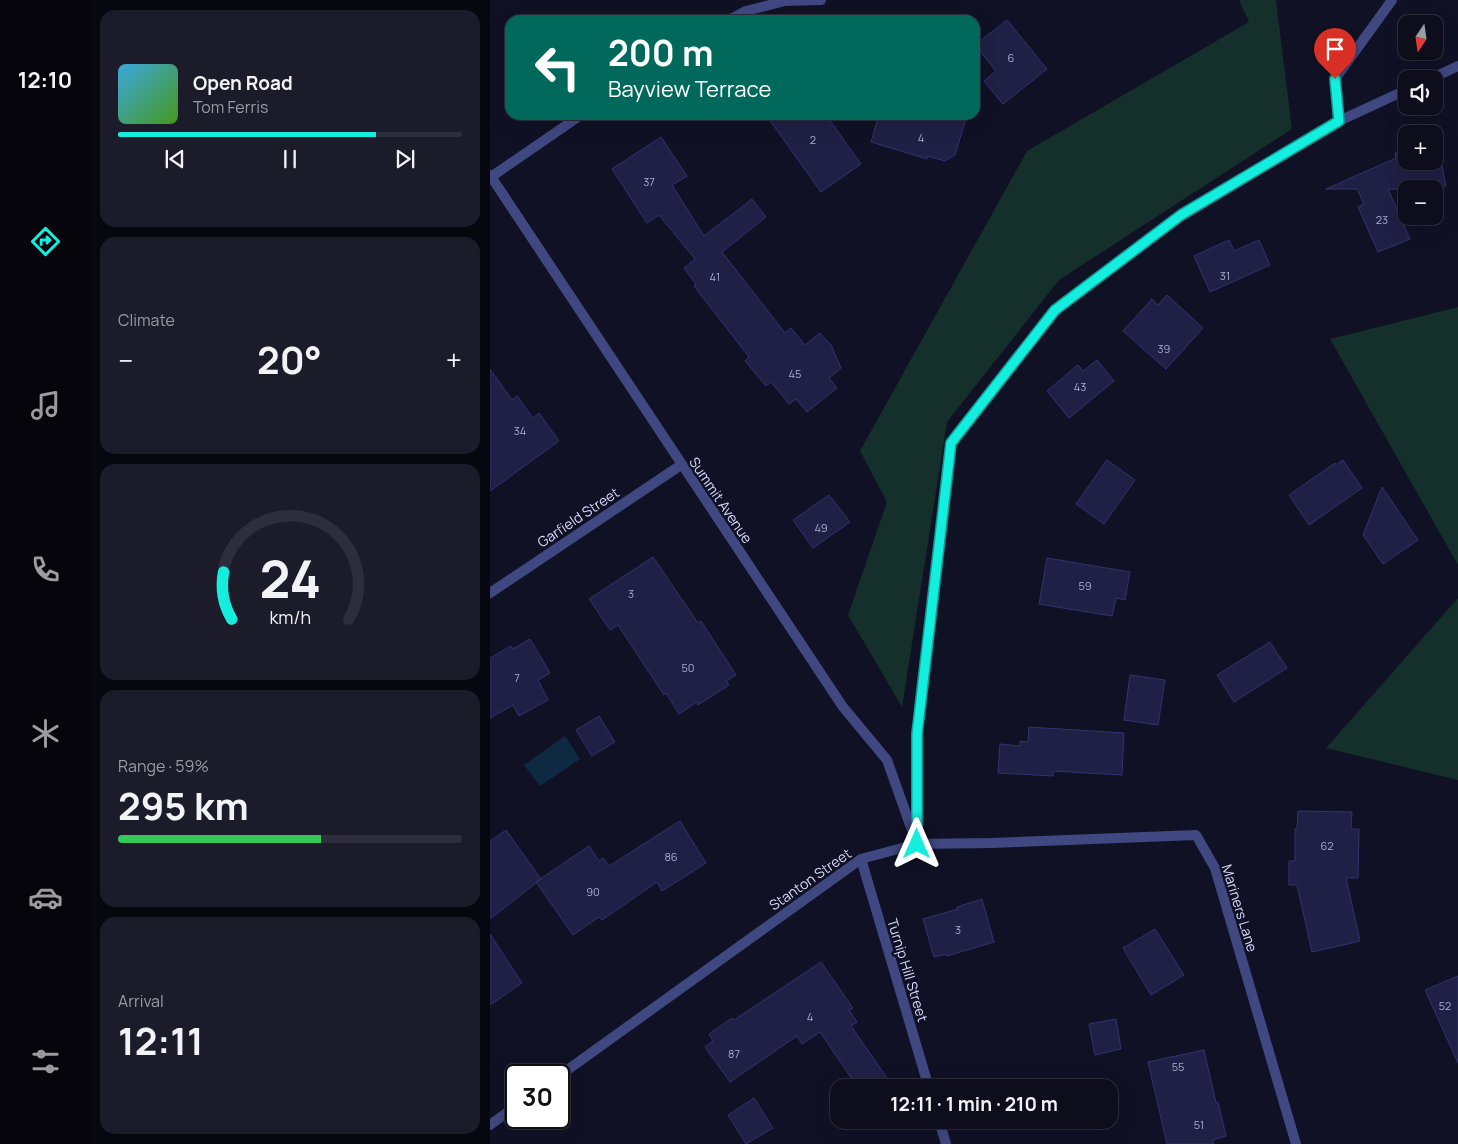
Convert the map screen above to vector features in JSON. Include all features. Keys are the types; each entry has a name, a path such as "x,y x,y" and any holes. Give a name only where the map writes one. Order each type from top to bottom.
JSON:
{"street":[{"path":"738,15 746,11 785,1 821,0"},
{"path":"1339,121 1335,79 1392,0"},
{"path":"1443,73 1458,66"},
{"path":"917,844 917,734 951,443 1055,310 1181,215 1339,121 1398,94"},
{"path":"491,176 574,120"},
{"name":"Summit Avenue","path":"491,176 843,707 887,760 917,844"},
{"name":"Garfield Street","path":"490,593 681,465"},
{"name":"Mariners Lane","path":"917,844 1196,835 1215,868 1296,1144"},
{"name":"Stanton Street","path":"570,1068 861,859 917,844"},
{"name":"Turnip Hill Street","path":"861,859 926,1079"},
{"path":"490,1125 505,1114"},
{"path":"942,1129 946,1144"}],"green space":[{"path":"1239,0 1276,0 1292,129 1059,280 947,422 902,707 848,615 887,502 860,451 1027,151 1249,22"},
{"path":"1458,307 1458,565 1330,339"},
{"path":"1458,598 1458,780 1326,748"}],"water":[{"path":"565,736 580,759 540,786 524,765"}],"building":[{"path":"1007,20 1047,69 1003,104 984,81 996,71 980,51 980,41"},
{"path":"770,120 830,120 861,164 821,192"},
{"path":"878,120 966,120 955,155 945,161 927,156 927,159 871,142"},
{"path":"661,137 687,176 672,185 704,236 752,199 766,217 722,252 785,333 791,328 805,345 820,333 831,345 841,368 829,378 837,388 807,412 796,399 789,404 771,382 766,386 745,361 749,357 694,286 696,284 684,268 695,259 659,215 647,223 612,169"},
{"path":"1398,152 1398,170 1443,170 1446,186 1443,187 1443,180 1398,180 1398,189 1388,189 1398,212 1398,225 1404,225 1410,239 1378,252 1358,207 1364,204 1357,189 1326,189 1396,158 1395,153"},
{"path":"1229,240 1234,251 1259,240 1270,265 1210,292 1194,256"},
{"path":"1167,295 1203,328 1166,369 1123,331 1152,299 1158,305"},
{"path":"1097,360 1114,381 1069,418 1047,391 1078,365 1083,371"},
{"path":"490,369 512,400 517,396 533,418 539,413 559,441 490,491"},
{"path":"1107,460 1135,480 1104,524 1076,504"},
{"path":"1343,460 1362,488 1309,525 1289,495 1335,463 1336,465"},
{"path":"1382,487 1418,540 1383,564 1363,535"},
{"path":"829,495 850,522 813,548 793,520"},
{"path":"653,557 698,623 701,621 736,675 726,681 729,685 698,705 697,702 679,714 666,693 664,695 618,625 610,630 589,599"},
{"path":"1047,558 1130,572 1125,600 1116,598 1112,616 1039,604"},
{"path":"530,639 550,673 538,680 548,700 519,716 513,705 490,718 490,658 511,646 513,649"},
{"path":"1270,642 1287,668 1234,702 1217,675"},
{"path":"1130,675 1165,680 1158,725 1124,720"},
{"path":"599,716 615,742 592,756 576,730"},
{"path":"1029,727 1124,733 1122,775 1053,771 1053,776 998,773 1000,744 1020,746 1020,741 1028,742"},
{"path":"1298,811 1352,812 1351,829 1359,829 1358,878 1346,878 1360,941 1312,952 1297,885 1289,885 1289,861 1295,861 1295,829 1297,828"},
{"path":"680,821 706,863 662,891 657,882 602,920 599,917 573,935 536,882 589,846 599,861 603,858 609,866"},
{"path":"506,830 541,879 490,919 490,841"},
{"path":"982,899 994,942 947,956 946,954 934,957 923,919 958,909 957,907"},
{"path":"1155,929 1184,975 1151,995 1123,948"},
{"path":"490,934 522,983 490,1005"},
{"path":"821,962 853,1008 849,1010 857,1022 851,1026 888,1079 852,1079 820,1032 802,1044 797,1036 730,1082 705,1047 713,1041 709,1034 732,1018 734,1020"},
{"path":"1458,976 1458,1063 1425,990"},
{"path":"1116,1019 1121,1049 1095,1055 1089,1024"},
{"path":"1204,1050 1216,1103 1218,1102 1226,1136 1213,1140 1214,1144 1167,1144 1148,1062"},
{"path":"754,1098 773,1128 746,1144 728,1115"}],"route":[{"path":"917,844 917,734 951,443 1055,310 1181,215 1339,121 1335,79"}]}
